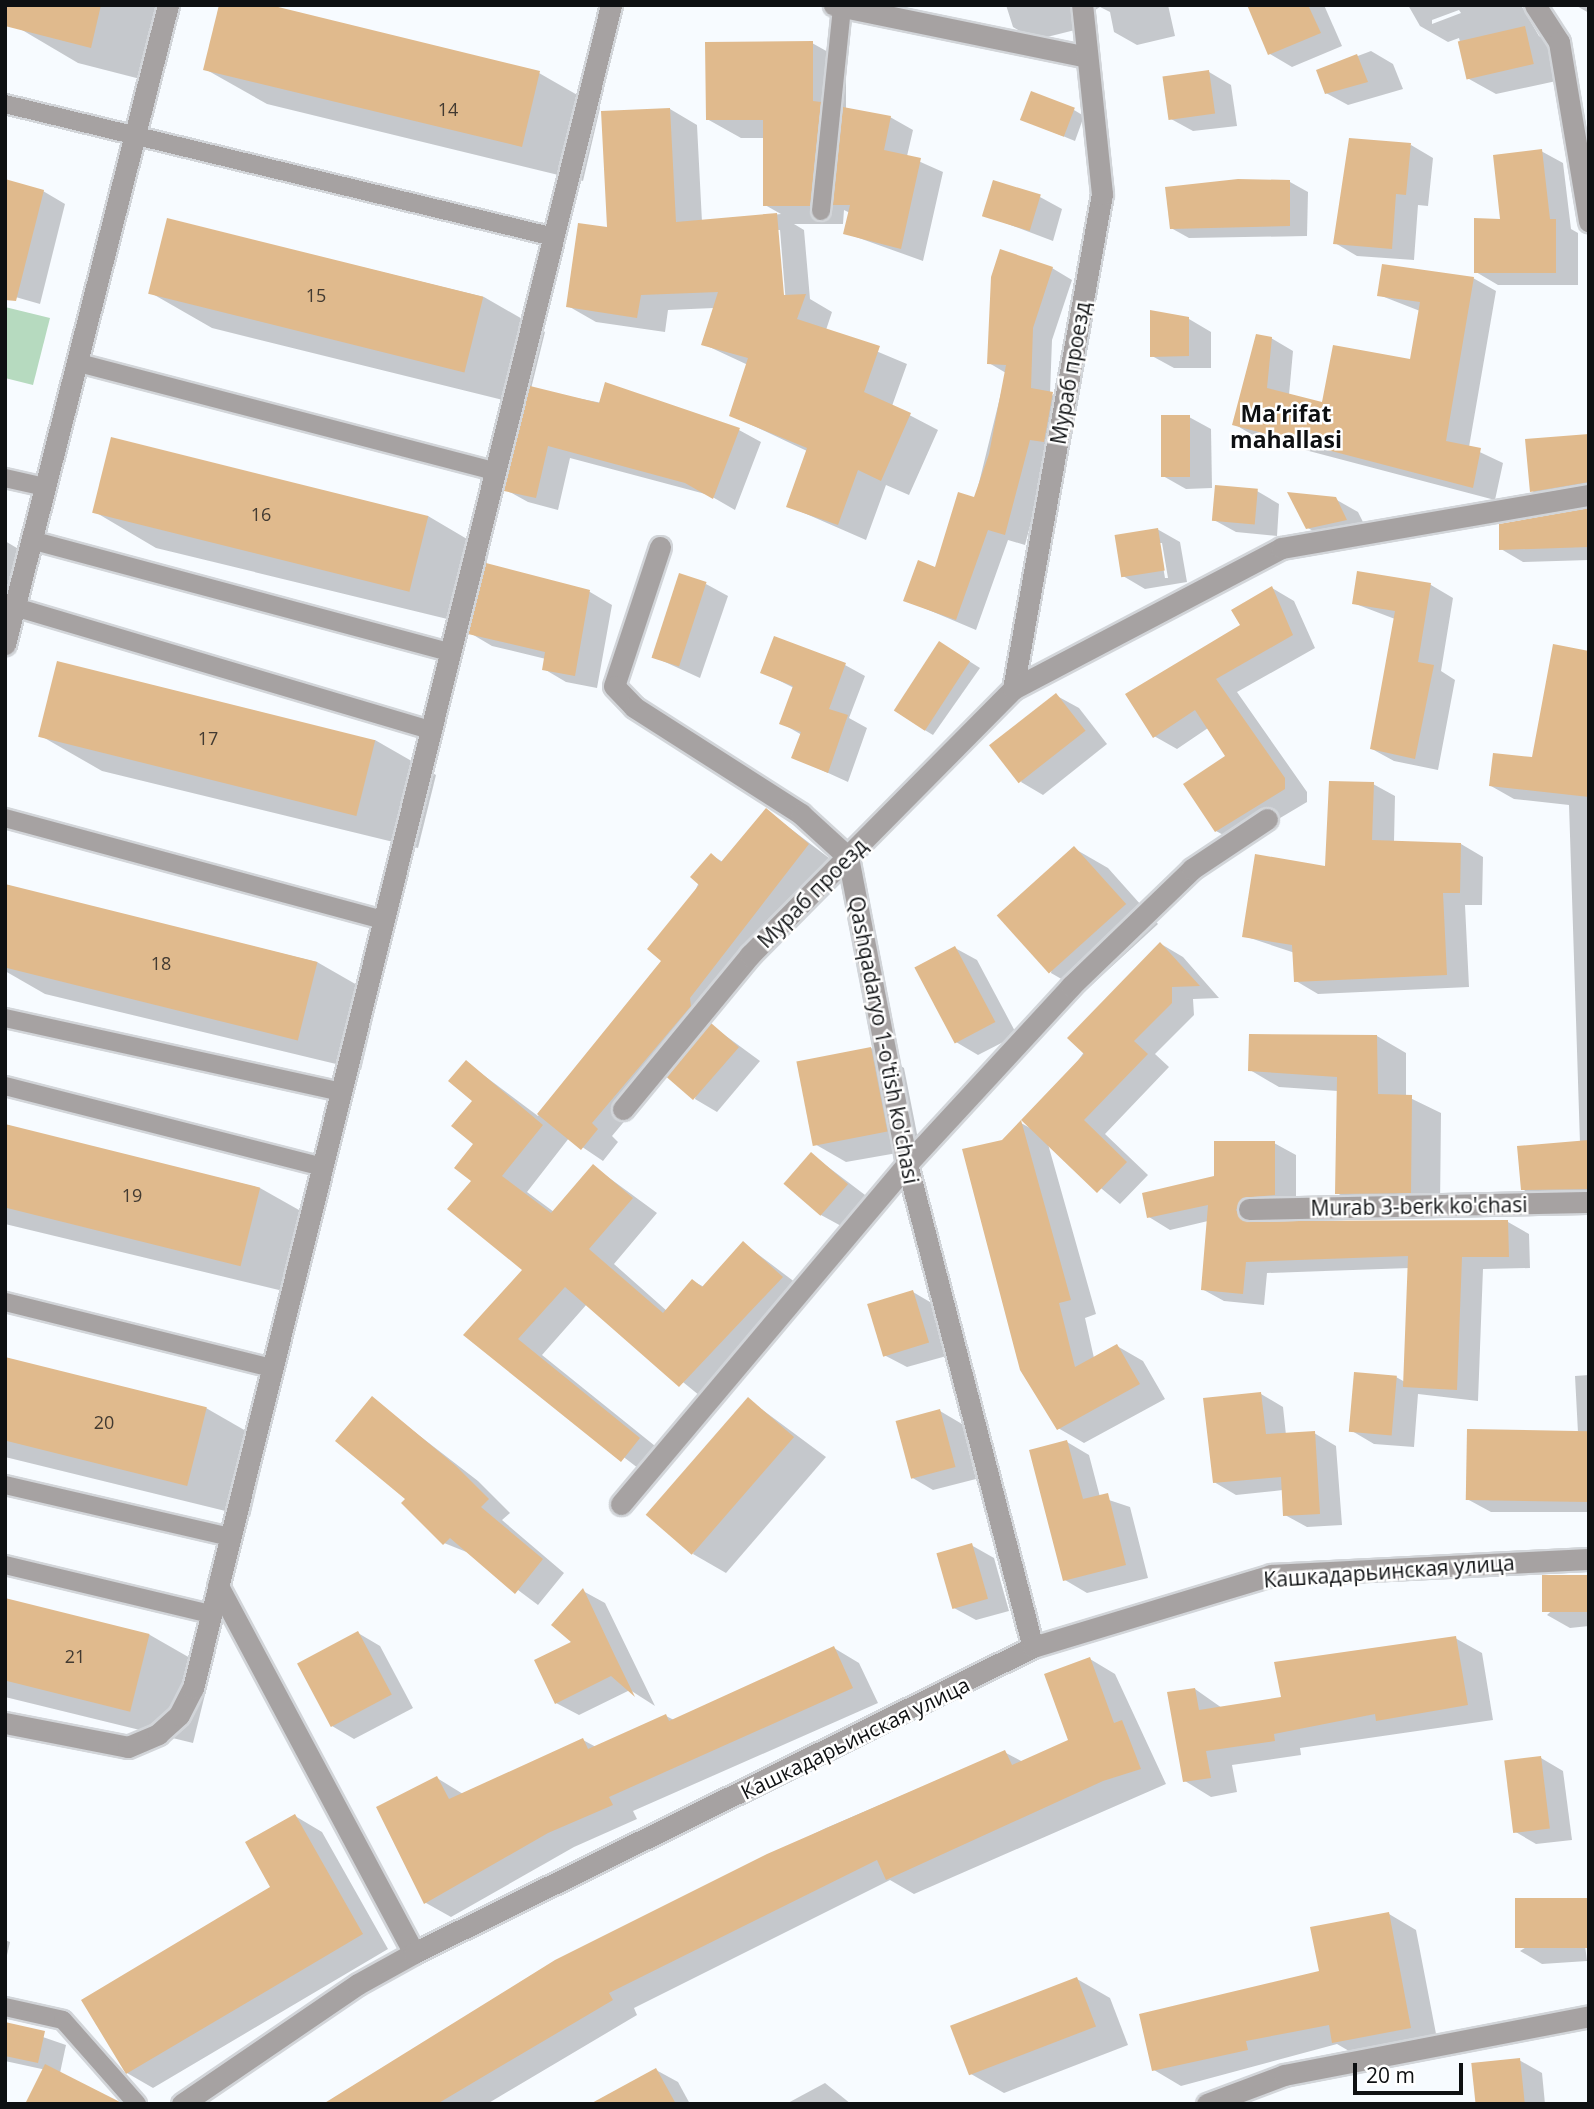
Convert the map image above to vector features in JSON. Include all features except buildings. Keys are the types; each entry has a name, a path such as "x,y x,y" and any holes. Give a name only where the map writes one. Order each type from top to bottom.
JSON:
{"street":[{"path":"5,644 169,5"},
{"path":"5,1723 128,1747 158,1734 179,1715 193,1688 611,5"},
{"name":"Мураб проезд","path":"1013,689 1102,194 1082,5"},
{"path":"1535,5 1559,42 1589,222"},
{"path":"838,6 1087,57"},
{"name":"Мураб проезд","path":"624,1109 750,955 1013,689 1281,548 1589,495"},
{"path":"660,547 614,686 634,707 801,814 848,857"},
{"path":"621,1504 907,1164 1071,986 1192,869 1267,819"},
{"name":"Qashqadaryo 1-o'tish ko'chasi","path":"848,857 907,1164 1033,1647"},
{"name":"Murab 3-berk ko'chasi","path":"1249,1209 1589,1202"},
{"name":"Кашкадарьинская улица","path":"182,2104 358,1984 414,1953 1033,1647 1271,1574 1589,1559"},
{"path":"218,1586 414,1953"},
{"path":"1207,2104 1284,2075 1589,2016"}],"lane":[{"path":"821,211 838,6"},
{"path":"5,104 554,237"},
{"path":"79,363 495,471"},
{"path":"5,478 45,487"},
{"path":"32,540 450,652"},
{"path":"15,607 431,730"},
{"path":"5,818 384,920"},
{"path":"5,1018 341,1092"},
{"path":"5,1086 323,1167"},
{"path":"5,1302 272,1367"},
{"path":"5,1485 231,1537"},
{"path":"5,1565 211,1614"},
{"path":"5,2007 63,2020 137,2104"}],"green space":[{"path":"5,307 50,318 33,385 5,378"}],"district":[{"name":"Maʼrifat mahallasi","path":"1286,426"}]}
